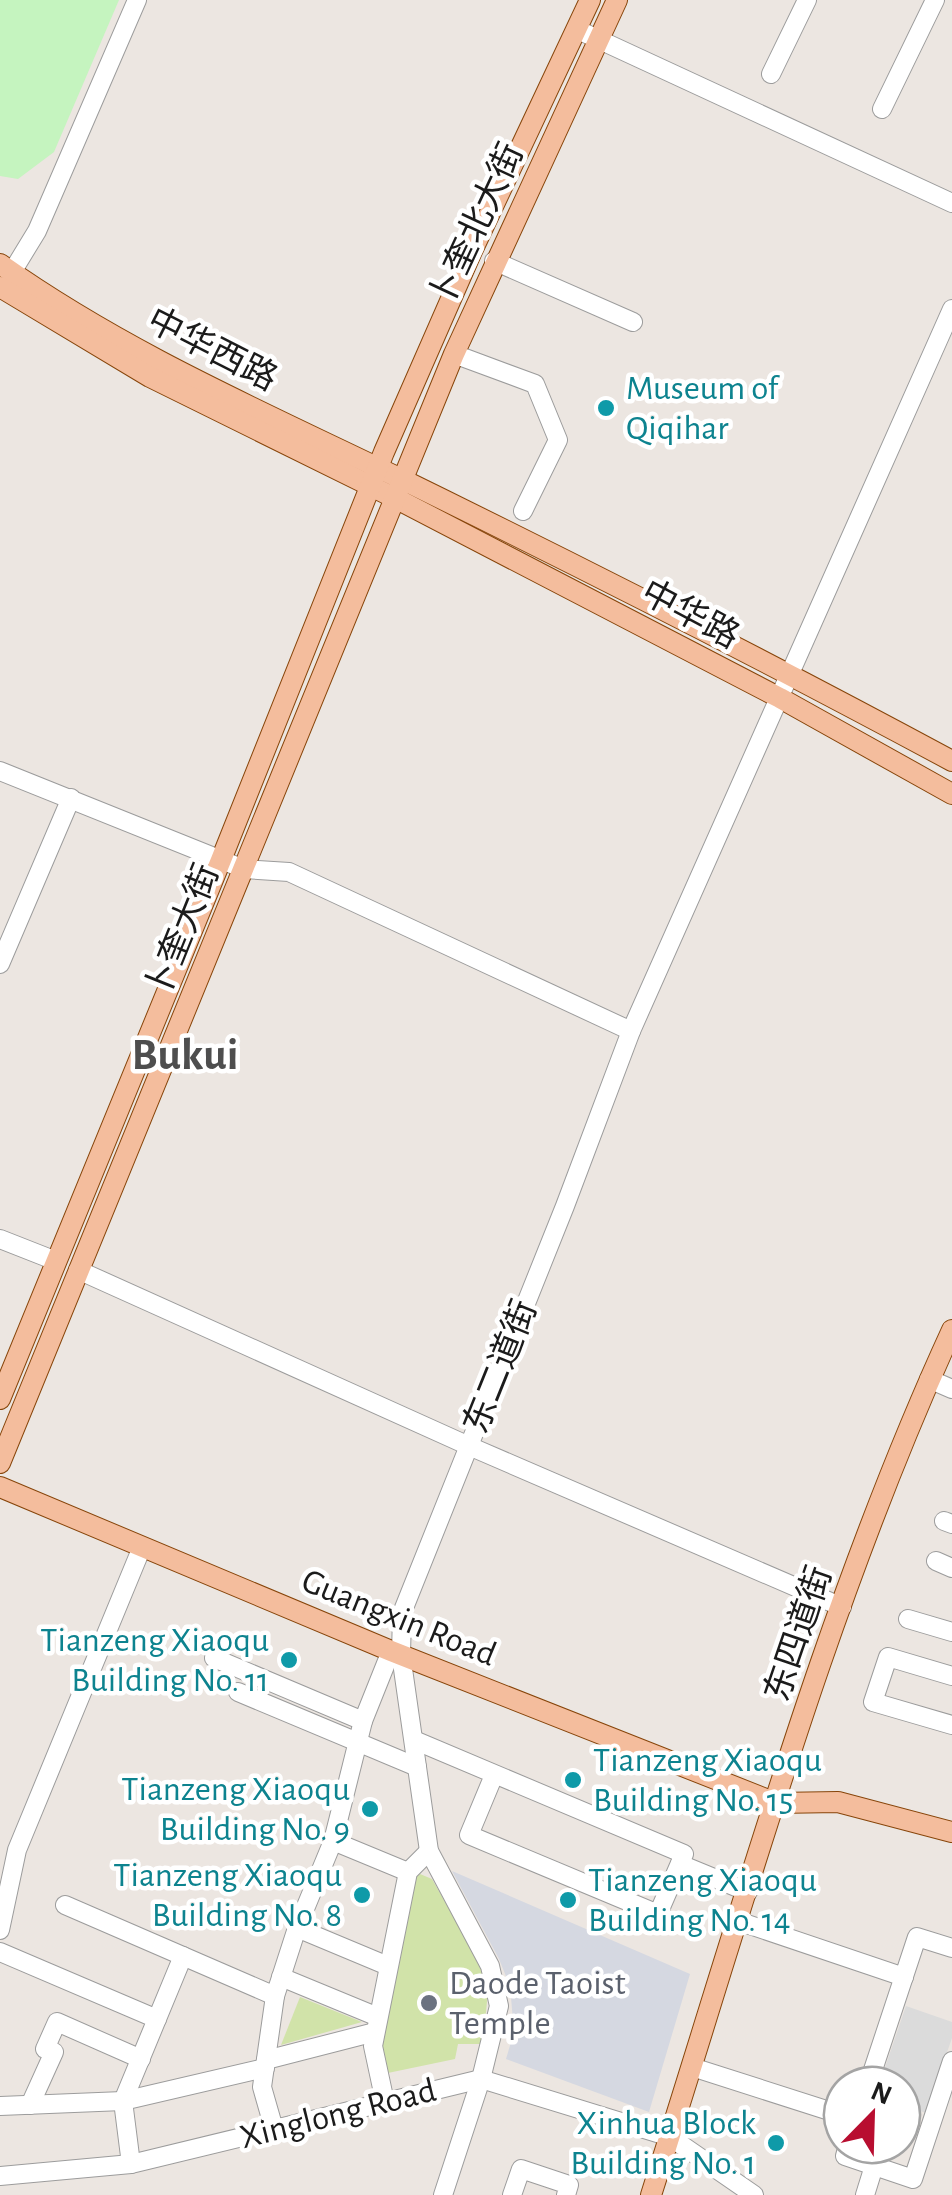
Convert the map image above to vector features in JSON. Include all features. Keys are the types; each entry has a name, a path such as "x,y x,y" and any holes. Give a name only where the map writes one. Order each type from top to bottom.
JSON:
{"main road":[{"name":"卜奎大街","path":"0,1399 375,478 472,251 590,0"},
{"name":"卜奎北大街","path":"399,489 494,262 617,0"},
{"name":"中华西路","path":"3,280 150,378 399,489"},
{"name":"卜奎大街","path":"0,1462 399,489"},
{"name":"中华路","path":"399,489 792,674 952,761"},
{"name":"中华路","path":"399,489 952,794"},
{"name":"东四道街","path":"651,2195 842,1607 952,1330"},
{"name":"Guangxin Road","path":"0,1487 396,1653 776,1803"},
{"path":"776,1803 838,1802 952,1832"}],"street":[{"path":"3,280 37,230 138,0"},
{"path":"771,74 807,0"},
{"path":"882,108 935,0"},
{"path":"576,30 952,203"},
{"path":"494,262 633,322"},
{"name":"东二道街","path":"445,2194 499,2006 490,1966 429,1851 414,1740 396,1653 402,1613 631,1031 948,332 952,309"},
{"path":"454,354 534,384 558,440 523,511"},
{"path":"0,772 244,870 289,872 631,1031"},
{"path":"0,964 71,798"},
{"path":"0,1239 56,1261"},
{"path":"78,1270 469,1446 842,1607"},
{"path":"929,1380 952,1390"},
{"path":"0,1930 6,1877 142,1547"},
{"path":"908,1619 952,1632"},
{"path":"274,2129 262,2087 275,1996 297,1928 333,1841 363,1721 396,1653"},
{"path":"952,1676 888,1657 872,1702 952,1725"},
{"path":"214,1658 363,1721"},
{"path":"238,1692 417,1767"},
{"path":"414,1740 684,1854 658,1914 469,1835 494,1775"},
{"path":"333,1841 408,1872"},
{"path":"386,2102 372,2046 408,1872 429,1851"},
{"path":"680,1864 748,1892"},
{"path":"66,1905 275,1996"},
{"path":"738,1921 904,1977"},
{"path":"297,1928 388,1966"},
{"path":"875,2065 917,1937 950,1942"},
{"path":"0,1952 157,2020"},
{"path":"131,2164 123,2102 183,1956"},
{"path":"281,1976 377,2025"},
{"path":"30,2105 54,2052 46,2049 57,2022 141,2059"},
{"path":"0,2106 123,2102 265,2064 377,2025"},
{"path":"871,2165 914,2179 952,2062"},
{"path":"692,2067 822,2109"},
{"name":"Xinglong Road","path":"0,2176 131,2164 481,2079 670,2138 754,2195"},
{"path":"864,2195 874,2166"},
{"path":"512,2195 521,2169 569,2185 566,2195"}],"green space":[{"path":"0,0 119,0 54,152 18,179 0,176"},
{"name":"Daode Taoist Temple","path":"420,1874 432,1879 485,1972 488,1991 483,2044 458,2044 455,2059 383,2074 382,2025 389,1975"},
{"path":"300,1997 362,2022 281,2045"}],"shaded area":[{"path":"452,1871 690,1974 649,2112 506,2059 514,2032 510,1986"},
{"path":"906,2006 952,2022 952,2038 926,2113 922,2112 922,2065 886,2065"}],"place":[{"name":"Museum of Qiqihar","path":"606,408"},
{"name":"Tianzeng Xiaoqu Building No. 11","path":"289,1660"},
{"name":"Tianzeng Xiaoqu Building No. 15","path":"573,1780"},
{"name":"Tianzeng Xiaoqu Building No. 9","path":"370,1809"},
{"name":"Tianzeng Xiaoqu Building No. 8","path":"362,1895"},
{"name":"Tianzeng Xiaoqu Building No. 14","path":"568,1900"},
{"name":"Daode Taoist Temple","path":"429,2003"},
{"name":"Xinhua Block Building No. 1","path":"776,2143"}],"district":[{"name":"Bukui","path":"185,1055"}]}
